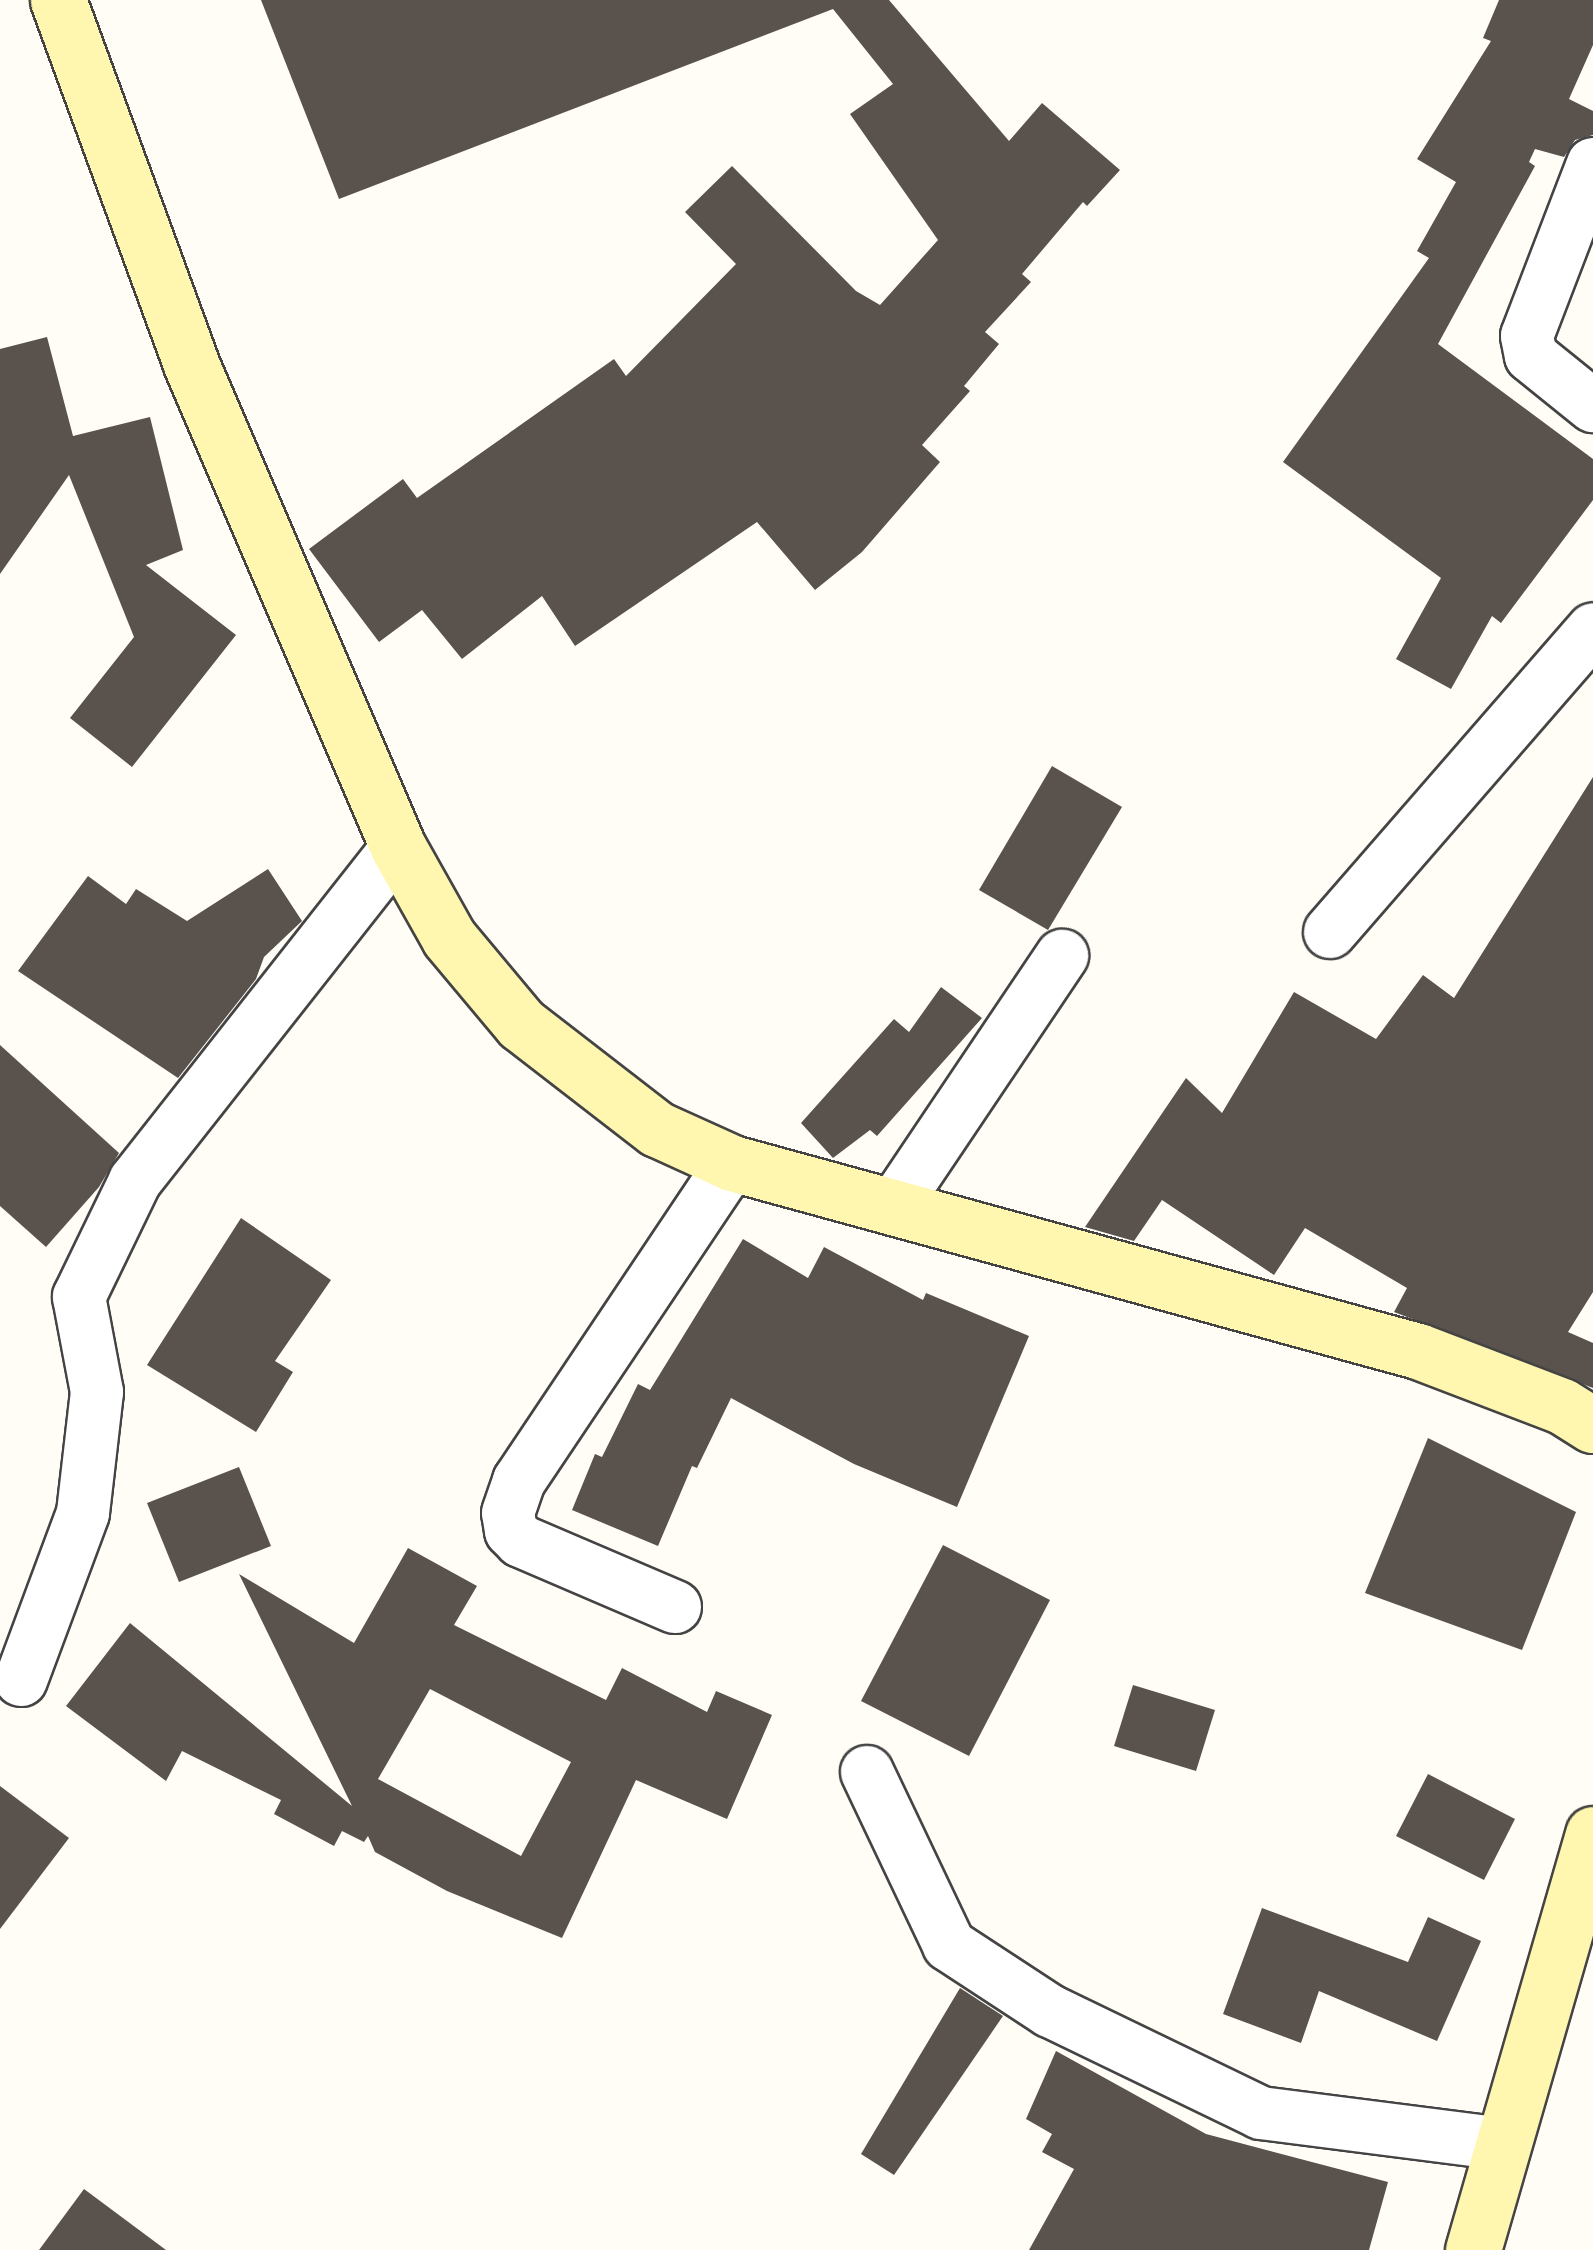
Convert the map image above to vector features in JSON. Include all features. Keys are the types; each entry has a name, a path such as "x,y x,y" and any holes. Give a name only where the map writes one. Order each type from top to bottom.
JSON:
{"street":[{"path":"58,0 191,364 398,847 449,938 521,1024 657,1129 732,1163 896,1203 1418,1351 1562,1406 1593,1426"},
{"path":"1593,164 1527,336 1531,356 1593,406"},
{"path":"1330,932 1593,630"},
{"path":"22,1680 83,1513 96,1392 79,1297 135,1180 398,847"},
{"path":"896,1203 1062,956"},
{"path":"675,1607 522,1541 511,1531 508,1512 519,1481 732,1163"},
{"path":"867,1772 948,1946 1050,2011 1261,2113 1503,2144"},
{"path":"1473,2250 1593,1834"}],"building":[{"path":"261,0 889,0 1009,141 1042,103 1120,170 1087,206 1083,202 1022,274 1031,282 985,332 999,344 964,386 970,391 922,445 940,462 862,552 815,590 757,522 575,646 542,596 462,659 422,610 379,642 309,549 403,479 417,498 614,359 626,376 736,264 685,212 732,166 856,291 880,305 938,240 850,114 893,84 833,9 339,199"},
{"path":"1499,0 1593,0 1593,45 1569,99 1593,111 1593,135 1575,140 1564,157 1535,149 1529,162 1535,166 1438,344 1593,459 1593,500 1501,623 1492,616 1451,689 1396,659 1441,578 1283,462 1429,258 1417,251 1456,182 1417,159 1491,41 1483,38"},
{"path":"47,337 73,436 150,417 183,550 146,565 236,635 132,767 70,718 134,637 69,475 0,574 0,349"},
{"path":"1052,766 1122,807 1048,930 979,890"},
{"path":"1593,777 1593,1292 1568,1332 1593,1343 1593,1388 1394,1312 1407,1288 1305,1228 1274,1275 1162,1200 1134,1241 1085,1227 1186,1078 1222,1113 1294,992 1376,1039 1423,975 1454,998"},
{"path":"268,869 302,921 264,957 256,979 178,1078 18,971 88,876 126,904 136,889 187,921"},
{"path":"941,987 982,1018 877,1136 870,1130 833,1158 801,1123 894,1019 909,1032"},
{"path":"0,1045 119,1153 99,1187 46,1247 0,1206"},
{"path":"241,1218 331,1280 275,1361 293,1372 256,1432 147,1365"},
{"path":"743,1239 808,1278 824,1247 923,1300 926,1293 1029,1336 957,1507 854,1464 731,1398 697,1468 692,1466 658,1546 572,1510 595,1454 602,1457 638,1384 650,1390"},
{"path":"1428,1438 1576,1512 1522,1650 1365,1593"},
{"path":"239,1467 271,1546 179,1582 147,1503"},
{"path":"943,1545 1050,1600 969,1756 861,1701"},
{"path":"408,1548 477,1586 454,1625 606,1700 622,1668 707,1712 716,1691 772,1715 727,1819 636,1780 562,1938 447,1891 375,1852 368,1836 364,1842 342,1831 334,1846 274,1814 281,1800 182,1751 166,1781 66,1706 130,1623 352,1806 239,1574 354,1643","holes":["430,1689 571,1762 521,1856 378,1779"]},
{"path":"1133,1685 1215,1710 1196,1771 1114,1746"},
{"path":"1428,1774 1515,1819 1484,1880 1396,1836"},
{"path":"0,1786 69,1838 0,1929"},
{"path":"1262,1908 1408,1962 1428,1917 1481,1941 1437,2041 1319,1991 1301,2043 1223,2014"},
{"path":"960,1988 1003,2016 894,2175 861,2154"},
{"path":"1056,2051 1206,2134 1388,2182 1369,2250 1029,2250 1074,2169 1042,2152 1052,2134 1026,2119"},
{"path":"84,2189 166,2250 39,2250"}]}
